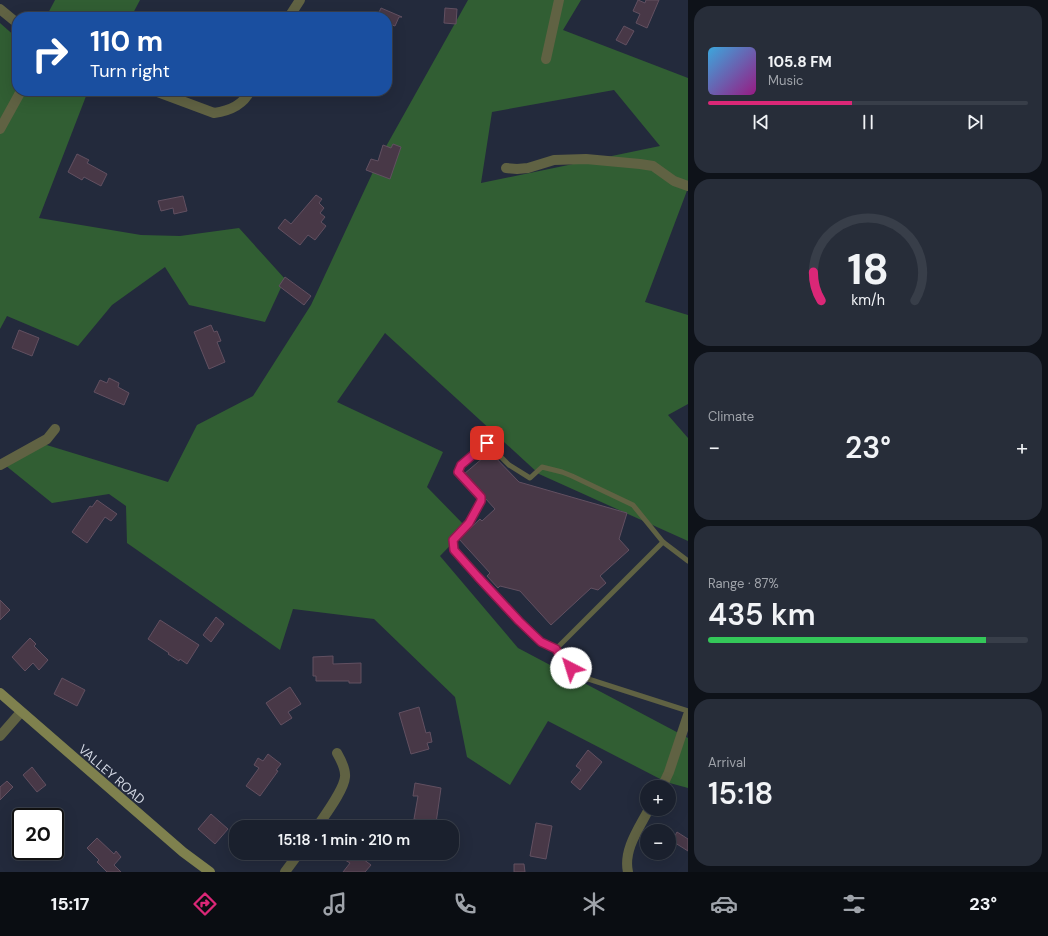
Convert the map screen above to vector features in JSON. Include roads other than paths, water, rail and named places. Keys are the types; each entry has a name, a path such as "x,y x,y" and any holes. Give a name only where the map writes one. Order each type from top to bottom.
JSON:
{"main road":[{"name":"VALLEY ROAD","path":"0,693 183,852 210,872"}],"street":[{"path":"292,12 300,0"},
{"path":"546,59 559,0"},
{"path":"0,9 12,19"},
{"path":"0,128 18,96"},
{"path":"168,96 214,113 224,112 236,107 247,96"},
{"path":"506,168 528,168 554,160 586,159 640,164 652,166 674,181 688,186"},
{"path":"0,465 47,439 55,429"},
{"path":"0,736 21,712"},
{"path":"665,780 688,715"},
{"path":"322,820 340,790 345,777 343,765 337,753"},
{"path":"628,872 627,856 635,834 645,816"},
{"path":"285,872 294,860"}],"lane":[{"path":"688,561 663,542 633,505 562,472 542,467 530,478 509,465 487,443 461,465 458,472 481,497 481,501 469,523 453,540 454,550 519,621 541,642 556,649 563,661 579,676 688,711"},
{"path":"556,649 663,542"}]}
